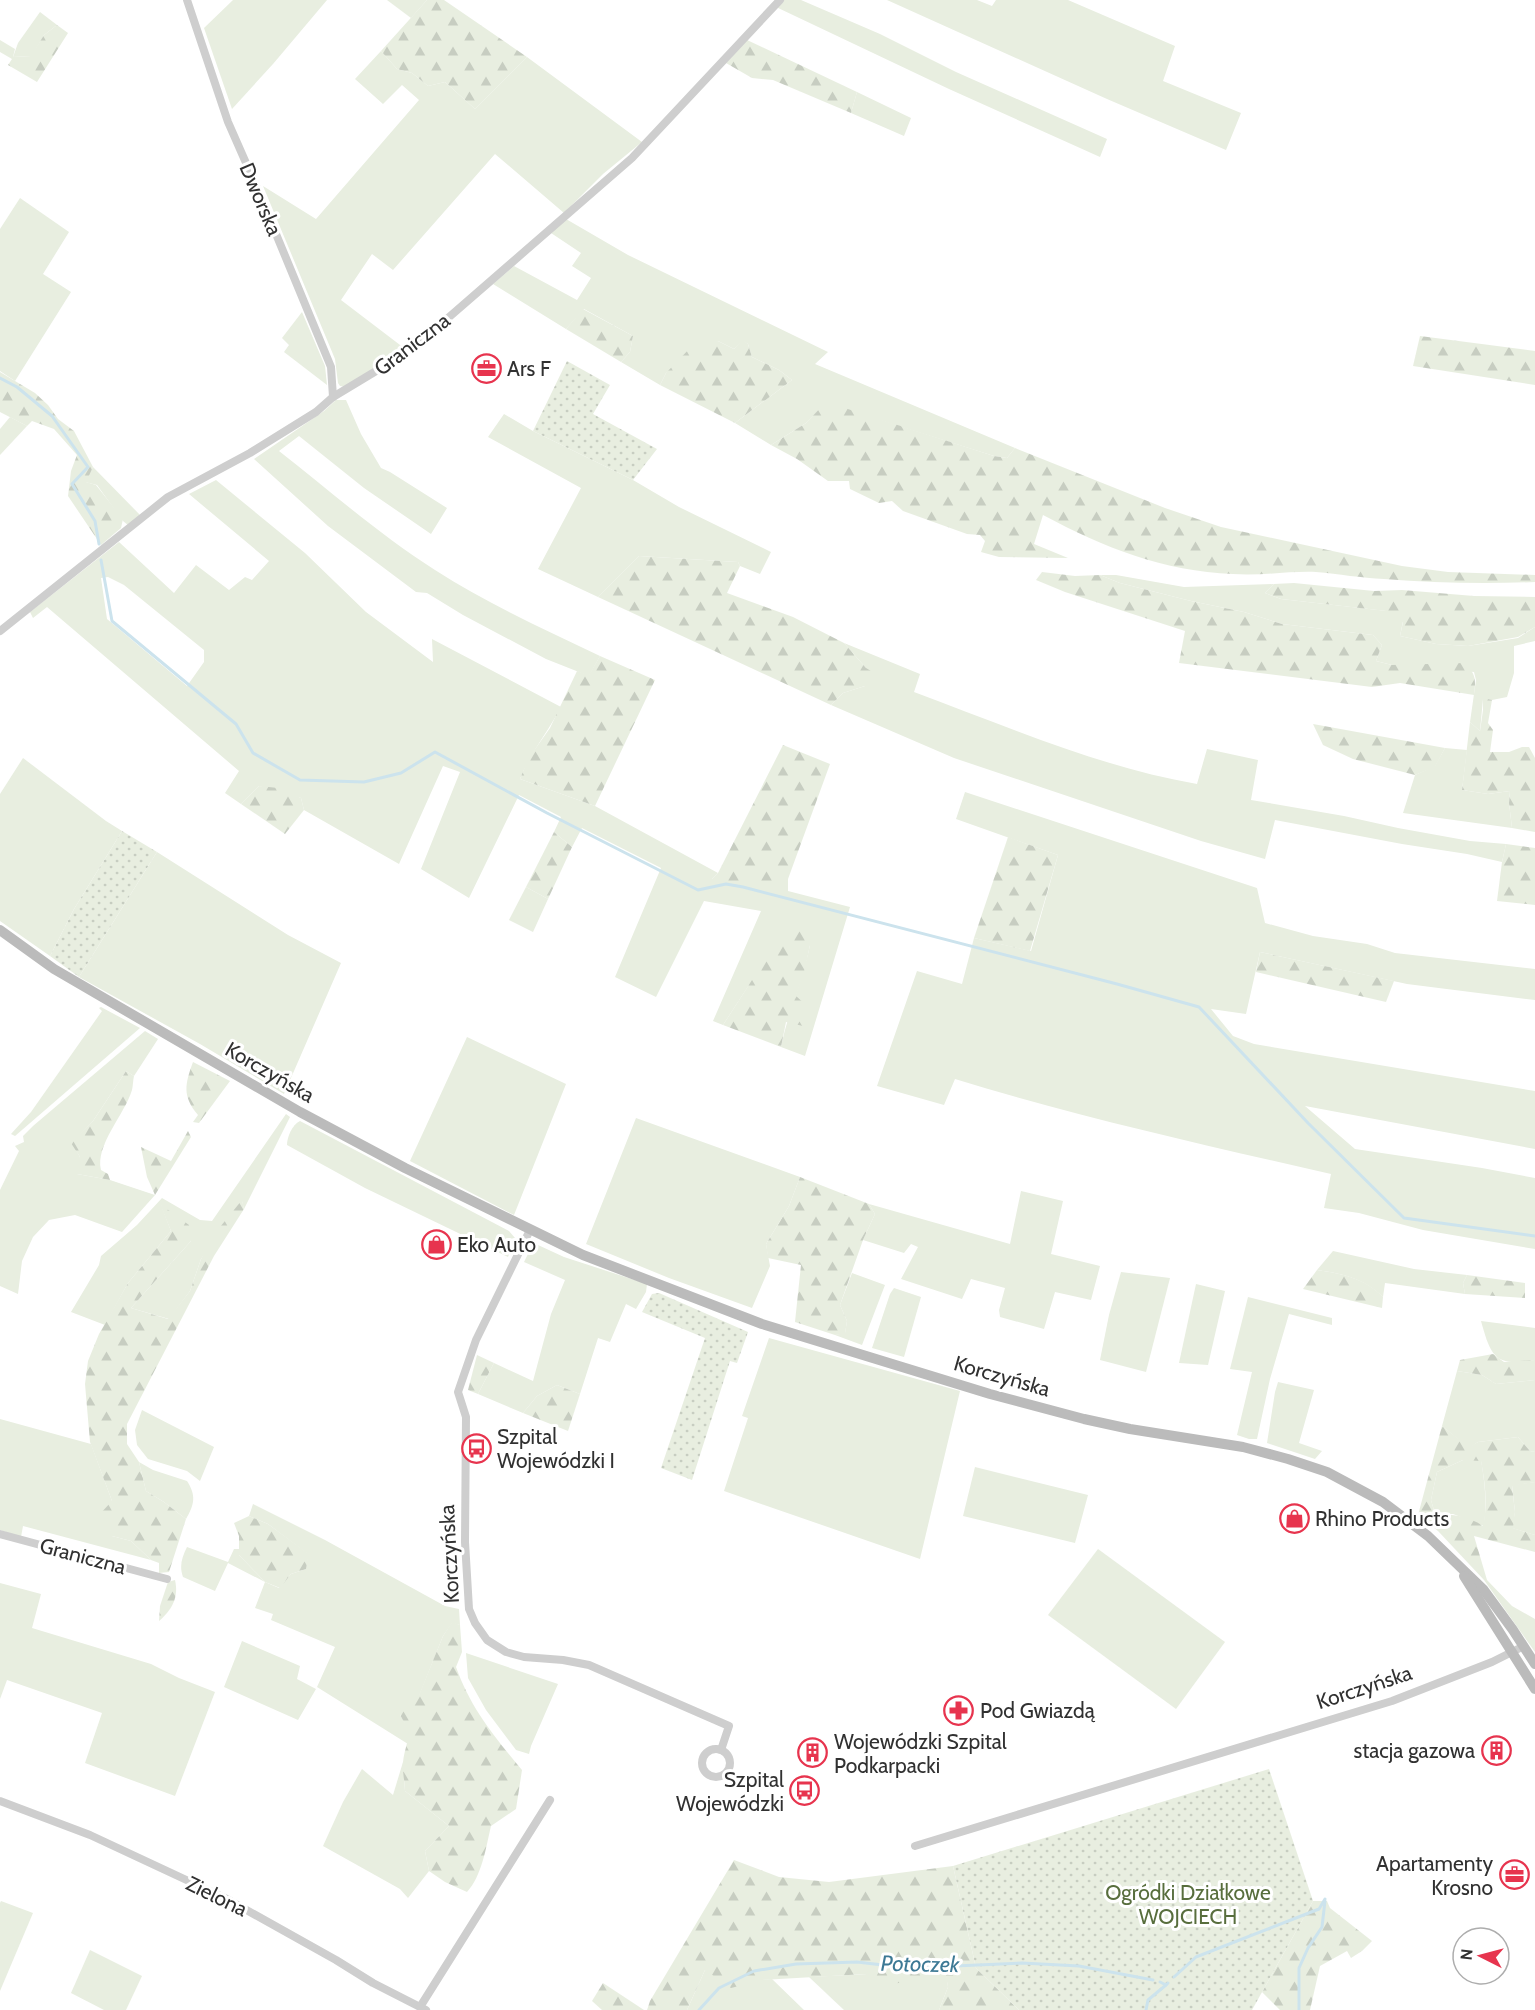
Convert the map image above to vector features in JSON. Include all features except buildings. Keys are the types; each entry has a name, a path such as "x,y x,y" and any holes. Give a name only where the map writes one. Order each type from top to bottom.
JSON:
{"main road":[{"name":"Korczyńska","path":"0,930 54,969 290,1106 405,1168 583,1255 762,1324 990,1394 1130,1429 1243,1447 1327,1472 1383,1502 1428,1536 1483,1589 1535,1665"},
{"name":"Korczyńska","path":"1454,1561 1535,1689"}],"street":[{"name":"Dworska","path":"187,0 228,122 275,229 331,367 333,397"},
{"name":"Graniczna","path":"0,631 168,497 250,453 316,412 333,397 391,363 448,318 632,158 780,0"},
{"name":"Korczyńska","path":"530,1230 476,1340 458,1392 466,1417 465,1542 469,1608 475,1623 487,1640 506,1652 524,1657 589,1665 729,1726 722,1750"},
{"name":"Graniczna","path":"0,1534 167,1579"},
{"name":"Korczyńska","path":"915,1846 1392,1701 1512,1653 1524,1646"},
{"path":"423,2009 550,1800"},
{"name":"Zielona","path":"0,1801 90,1835 225,1898 423,2009"}],"green space":[{"path":"233,0 327,0 232,109 204,28"},
{"path":"387,0 427,0 411,18"},
{"path":"427,0 444,0 527,57 475,109 445,82 428,86 412,73 397,69 381,51"},
{"path":"783,0 801,0 1107,139 1100,157 776,7"},
{"path":"887,0 977,0 992,6 996,0 1068,0 1175,46 1163,81 1241,113 1226,150"},
{"path":"40,12 57,25 44,35 32,56 13,57 18,43"},
{"path":"57,25 68,33 37,82 8,65 12,59 0,52 0,40 15,49 13,57 31,56 44,35"},
{"path":"747,40 857,92 851,113 773,80 752,78 726,63"},
{"path":"381,51 397,69 412,73 428,86 445,82 475,109 527,57 642,142 603,174 564,213 495,154 393,270 372,254 341,300 404,348 346,387 338,383 335,359 263,186 316,219 419,100 402,85 383,104 355,79"},
{"path":"857,92 911,118 904,136 851,113"},
{"path":"20,198 69,232 43,274 71,292 15,381 0,371 0,229"},
{"path":"566,219 628,255 828,352 815,364 1015,448 1007,458 994,456 826,403 806,423 771,445 735,423 792,380 779,370 752,357 748,344 743,341 734,349 718,341 666,373 660,385 621,362 630,352 633,336 584,309 566,329 493,284 514,266 577,300 591,278 572,266 581,253 551,233"},
{"path":"583,309 633,336 630,352 621,362 566,329"},
{"path":"302,312 325,366 327,385 284,352 289,345 282,338"},
{"path":"1420,336 1535,351 1535,385 1413,366"},
{"path":"743,340 748,344 752,357 779,370 792,380 735,423 660,385 666,373 694,344 718,341 734,349"},
{"path":"567,361 610,385 593,414 657,449 633,480 533,431"},
{"path":"0,372 35,393 58,419 74,431 93,467 86,482 96,485 123,519 121,528 101,545 68,496 71,471 77,455 54,429 32,421 27,426 0,412"},
{"path":"336,400 346,400 361,434 381,468 447,508 431,534 364,488 299,436 279,451 375,528 435,570 496,605 600,656 589,676 546,659 427,593 416,592 328,526 254,459 324,411"},
{"path":"826,402 994,456 1007,458 1015,448 1165,508 1221,527 1402,566 1448,572 1535,575 1535,582 1422,581 1316,572 1243,574 1207,572 1158,563 1135,556 1089,538 1043,515 1034,544 1068,558 999,557 981,552 985,541 980,535 967,534 903,511 892,501 879,503 850,489 849,481 828,481 797,459 771,445 806,423"},
{"path":"504,414 533,431 633,480 679,507 771,552 760,574 740,566 738,562 639,556 598,597 538,569 581,488 488,437"},
{"path":"10,417 27,426 0,455 0,429"},
{"path":"93,467 140,515 128,525 97,485 85,482"},
{"path":"216,480 305,553 366,612 433,662 432,639 561,707 520,779 595,806 718,873 712,879 788,879 788,891 850,907 805,1056 781,1047 810,945 749,985 723,1025 713,1021 761,911 704,901 656,997 615,977 661,868 582,828 572,847 554,832 561,817 519,795 469,898 421,869 460,772 443,766 399,864 304,810 301,798 259,786 241,804 225,793 239,771 47,607 33,618 30,612 119,542 174,593 196,565 229,590 245,577 252,580 269,561 189,494","holes":["108,577 124,585 204,650 204,662 187,686 107,619 101,578"]},
{"path":"639,556 738,562 740,566 727,593 793,617 844,643 866,668 881,677 865,686 843,693 831,705 598,597"},
{"path":"1042,572 1075,576 1100,575 1120,583 1244,612 1282,624 1373,635 1382,645 1376,661 1392,665 1464,663 1474,677 1474,695 1400,683 1372,687 1179,663 1185,631 1065,592 1036,580"},
{"path":"1100,575 1116,575 1184,587 1274,584 1265,593 1281,599 1387,611 1403,621 1400,636 1436,644 1468,646 1518,638 1535,627 1535,641 1514,646 1514,673 1507,697 1483,699 1480,731 1470,722 1476,680 1474,672 1392,665 1376,661 1382,645 1373,635 1282,624 1244,612 1120,583"},
{"path":"1294,583 1374,591 1402,590 1474,596 1535,597 1535,627 1518,637 1468,646 1436,644 1400,636 1403,622 1387,627 1386,611 1281,599 1265,593 1274,584"},
{"path":"844,643 920,674 914,692 1018,732 1089,756 1160,777 1197,784 1207,749 1258,760 1251,800 1470,841 1506,844 1502,862 1275,820 1265,859 1201,841 954,758 831,705 843,693 865,686 866,668"},
{"path":"600,656 655,680 595,806 520,779 528,759 550,728 577,671 589,675"},
{"path":"1483,698 1492,700 1488,723 1493,730 1490,752 1509,752 1529,747 1535,758 1535,832 1512,828 1510,791 1488,794 1462,790 1470,722 1480,731"},
{"path":"1313,724 1445,748 1435,767 1415,775 1353,759 1323,745"},
{"path":"783,745 830,764 788,879 760,884 711,880 718,873"},
{"path":"1445,748 1467,750 1462,790 1488,794 1510,791 1512,828 1403,813 1415,775 1435,766"},
{"path":"23,758 122,831 74,909 50,956 0,921 0,794"},
{"path":"259,786 278,788 301,798 304,810 285,834 241,804"},
{"path":"965,792 1257,888 1265,923 1313,936 1367,944 1395,953 1535,969 1535,1000 1407,984 1260,952 1246,1014 1211,1009 1233,1036 1254,1044 1535,1091 1535,1149 1305,1106 1355,1149 1535,1178 1535,1249 1423,1230 1359,1213 1324,1208 1331,1174 1095,1118 955,1079 944,1105 877,1086 917,971 962,984 974,938 1031,951 1058,855 956,819"},
{"path":"122,831 157,852 79,977 50,956 74,909"},
{"path":"554,832 572,847 548,899 526,887"},
{"path":"1008,837 1058,855 1030,951 974,938"},
{"path":"1506,844 1535,848 1535,905 1497,901"},
{"path":"157,852 288,935 341,963 284,1094 79,977"},
{"path":"526,887 548,899 533,932 509,920"},
{"path":"798,926 810,945 796,996 807,1006 803,1026 786,1022 781,1047 723,1025 781,935"},
{"path":"1260,952 1394,981 1386,1002 1256,972"},
{"path":"99,1008 140,1028 15,1136 11,1134 31,1112 102,1011"},
{"path":"145,1031 158,1039 134,1076 126,1071 93,1121 72,1143 80,1157 77,1174 110,1180 155,1195 122,1232 75,1215 49,1220 33,1237 22,1261 18,1294 0,1286 0,1190 19,1151 15,1146 24,1142 23,1136 33,1126"},
{"path":"467,1037 566,1084 514,1215 410,1161"},
{"path":"193,1062 230,1081 199,1123 193,1122 198,1115 189,1102 186,1090"},
{"path":"126,1071 134,1076 132,1090 106,1140 100,1160 101,1170 108,1174 110,1180 77,1174 72,1167 80,1157 71,1143 93,1121"},
{"path":"286,1114 290,1117 244,1209 242,1201 201,1259 190,1291 169,1319 131,1308 191,1241 161,1205 171,1231 128,1283 105,1325 71,1312 99,1265 101,1256 137,1225 162,1198 200,1220 212,1221"},
{"path":"636,1118 800,1177 789,1206 766,1244 770,1266 752,1308 669,1278 586,1244"},
{"path":"300,1121 509,1231 515,1238 508,1257 365,1188 287,1145 290,1132"},
{"path":"188,1131 191,1137 155,1195 147,1177 141,1147 171,1161"},
{"path":"800,1177 869,1204 875,1214 863,1240 840,1305 847,1321 845,1334 835,1335 795,1322 801,1265 768,1258 766,1244 789,1206"},
{"path":"1021,1191 1063,1201 1051,1254 1100,1266 1091,1300 1055,1292 1044,1329 1000,1317 999,1310 1005,1288 971,1279 962,1299 901,1279 918,1247 911,1244 904,1253 863,1240 875,1214 869,1204 1010,1244"},
{"path":"242,1200 244,1209 214,1256 127,1424 127,1444 139,1462 146,1491 186,1519 169,1572 159,1573 159,1563 151,1560 131,1541 112,1536 99,1515 112,1501 90,1442 85,1384 88,1361 99,1334 128,1283 171,1231 160,1204 189,1225 191,1241 131,1308 168,1319 190,1291 201,1259 216,1232"},
{"path":"538,1245 564,1257 647,1284 646,1292 636,1309 626,1304 610,1342 598,1338 580,1394 557,1385 537,1396 523,1413 478,1394 494,1363 533,1381 551,1314 565,1280 524,1262 532,1246"},
{"path":"1333,1251 1414,1269 1467,1275 1463,1283 1465,1294 1385,1283 1383,1297 1368,1285 1353,1278 1317,1270"},
{"path":"1317,1270 1345,1275 1368,1285 1383,1297 1382,1308 1303,1289"},
{"path":"1121,1272 1170,1278 1146,1372 1100,1360"},
{"path":"852,1273 885,1285 862,1345 835,1335 845,1333 847,1321 840,1305"},
{"path":"1467,1275 1525,1283 1525,1298 1465,1294 1463,1283"},
{"path":"1196,1284 1225,1291 1208,1365 1179,1363"},
{"path":"894,1288 921,1297 904,1357 872,1348"},
{"path":"659,1293 748,1332 737,1363 730,1361 692,1480 661,1468 705,1338 642,1312 652,1294"},
{"path":"1248,1297 1332,1318 1332,1325 1289,1314 1270,1379 1257,1439 1237,1435 1252,1372 1230,1369"},
{"path":"1481,1321 1535,1328 1535,1360 1511,1362 1497,1357 1488,1343"},
{"path":"769,1338 960,1391 920,1559 724,1491 748,1418 742,1416"},
{"path":"1493,1354 1504,1362 1535,1360 1535,1380 1496,1384 1482,1375 1457,1371 1460,1360"},
{"path":"477,1355 494,1363 478,1394 468,1390"},
{"path":"1457,1371 1482,1375 1496,1384 1535,1380 1535,1452 1530,1451 1518,1437 1478,1442 1469,1448 1442,1426"},
{"path":"1278,1382 1314,1390 1299,1443 1322,1451 1315,1459 1267,1443"},
{"path":"557,1385 580,1394 568,1431 523,1413 537,1396"},
{"path":"142,1410 214,1447 200,1481 187,1471 148,1459 137,1445 135,1430"},
{"path":"0,1419 91,1444 112,1501 112,1536 131,1541 151,1560 23,1526 21,1537 0,1530"},
{"path":"1442,1426 1469,1447 1478,1442 1518,1437 1530,1451 1535,1452 1535,1482 1512,1486 1515,1512 1513,1528 1535,1535 1535,1552 1474,1536 1487,1580 1484,1580 1438,1531 1418,1515","holes":["1463,1460 1481,1461 1485,1494 1483,1526 1460,1516 1435,1514 1431,1500 1437,1472"]},
{"path":"1463,1460 1481,1460 1485,1493 1484,1526 1453,1514 1435,1514 1431,1500 1437,1472"},
{"path":"139,1462 153,1470 187,1481 193,1500 186,1519 146,1491"},
{"path":"975,1467 1088,1495 1075,1543 963,1516"},
{"path":"1535,1482 1535,1535 1512,1528 1515,1512 1512,1485"},
{"path":"253,1504 325,1540 445,1606 459,1609 460,1625 452,1623 443,1636 419,1696 400,1715 408,1728 408,1744 317,1687 335,1647 271,1620 273,1614 255,1608 265,1582 279,1588 291,1574 306,1569 308,1554 268,1524 249,1516"},
{"path":"249,1516 268,1524 309,1554 306,1569 291,1574 280,1588 265,1582 239,1555 239,1536 234,1523"},
{"path":"187,1547 228,1562 234,1549 239,1549 239,1555 265,1582 228,1563 215,1591 183,1577 182,1558"},
{"path":"1098,1549 1225,1642 1176,1709 1048,1615"},
{"path":"175,1580 175,1598 168,1612 159,1621 160,1606 168,1582"},
{"path":"1484,1580 1487,1580 1512,1606 1535,1619 1535,1652"},
{"path":"0,1583 41,1594 32,1628 151,1664 215,1692 175,1796 85,1763 102,1713 7,1680 0,1699"},
{"path":"452,1622 460,1625 462,1652 456,1667 462,1682 484,1721 522,1770 516,1809 491,1826 480,1870 467,1892 445,1882 429,1871 425,1851 449,1826 405,1791 403,1762 408,1734 400,1715 404,1704 419,1695 443,1636"},
{"path":"242,1641 300,1666 297,1679 316,1689 298,1720 224,1687"},
{"path":"466,1653 558,1684 529,1754 516,1750 486,1710 468,1678"},
{"path":"403,1762 405,1791 449,1826 425,1851 429,1871 408,1898 400,1889 323,1846 343,1802 362,1769 393,1795"},
{"name":"Ogródki Działkowe WOJCIECH","path":"1269,1769 1313,1901 1252,2010 1019,2010 976,1968 953,1866"},
{"path":"734,1860 779,1877 829,1882 953,1866 976,1968 1019,2010 939,2010 948,1987 945,1970 925,1971 922,1980 875,1986 866,1974 762,1980 731,1988 705,1970 687,2010 647,2010 650,2001"},
{"path":"1,1901 33,1913 0,1991 0,1903"},
{"path":"1313,1901 1327,1901 1330,1908 1372,1941 1351,1958 1347,1951 1320,1966 1310,2010 1280,2010 1262,1992"},
{"path":"90,1950 142,1976 126,2010 104,2010 71,1993"},
{"path":"705,1970 762,1980 772,1979 804,2010 687,2010"},
{"path":"946,1970 948,1987 939,2010 844,2010 809,1977"},
{"path":"603,1983 644,2010 602,2010 592,2001"}],"waterway":[{"path":"0,378 17,387 52,416 88,467 72,484 95,521 99,544"},
{"path":"101,560 112,621 236,724 253,753 300,780 364,782 401,773 435,752 547,813 698,890 726,884 743,887 1199,1007 1308,1123 1404,1218 1535,1236"},
{"name":"Potoczek","path":"1174,1977 1196,1957 1319,1909 1325,1899"},
{"path":"1299,2010 1299,1968 1308,1948 1322,1927 1325,1901"},
{"name":"Potoczek","path":"699,2010 719,1988 754,1971 796,1964 857,1962 909,1968 1022,1963 1079,1966 1153,1980"},
{"name":"Potoczek","path":"1160,1982 1166,1985 1168,1983"},
{"path":"1146,2010 1148,2000 1166,1985"}],"place":[{"name":"Ars F","path":"486,368"},
{"name":"Eko Auto","path":"436,1244"},
{"name":"Szpital Wojewódzki I","path":"476,1448"},
{"name":"Rhino Products","path":"1294,1518"},
{"name":"Pod Gwiazdą","path":"959,1710"},
{"name":"stacja gazowa","path":"1496,1750"},
{"name":"Wojewódzki Szpital Podkarpacki","path":"813,1753"},
{"name":"Szpital Wojewódzki","path":"805,1791"},
{"name":"Apartamenty Krosno","path":"1514,1875"}]}
